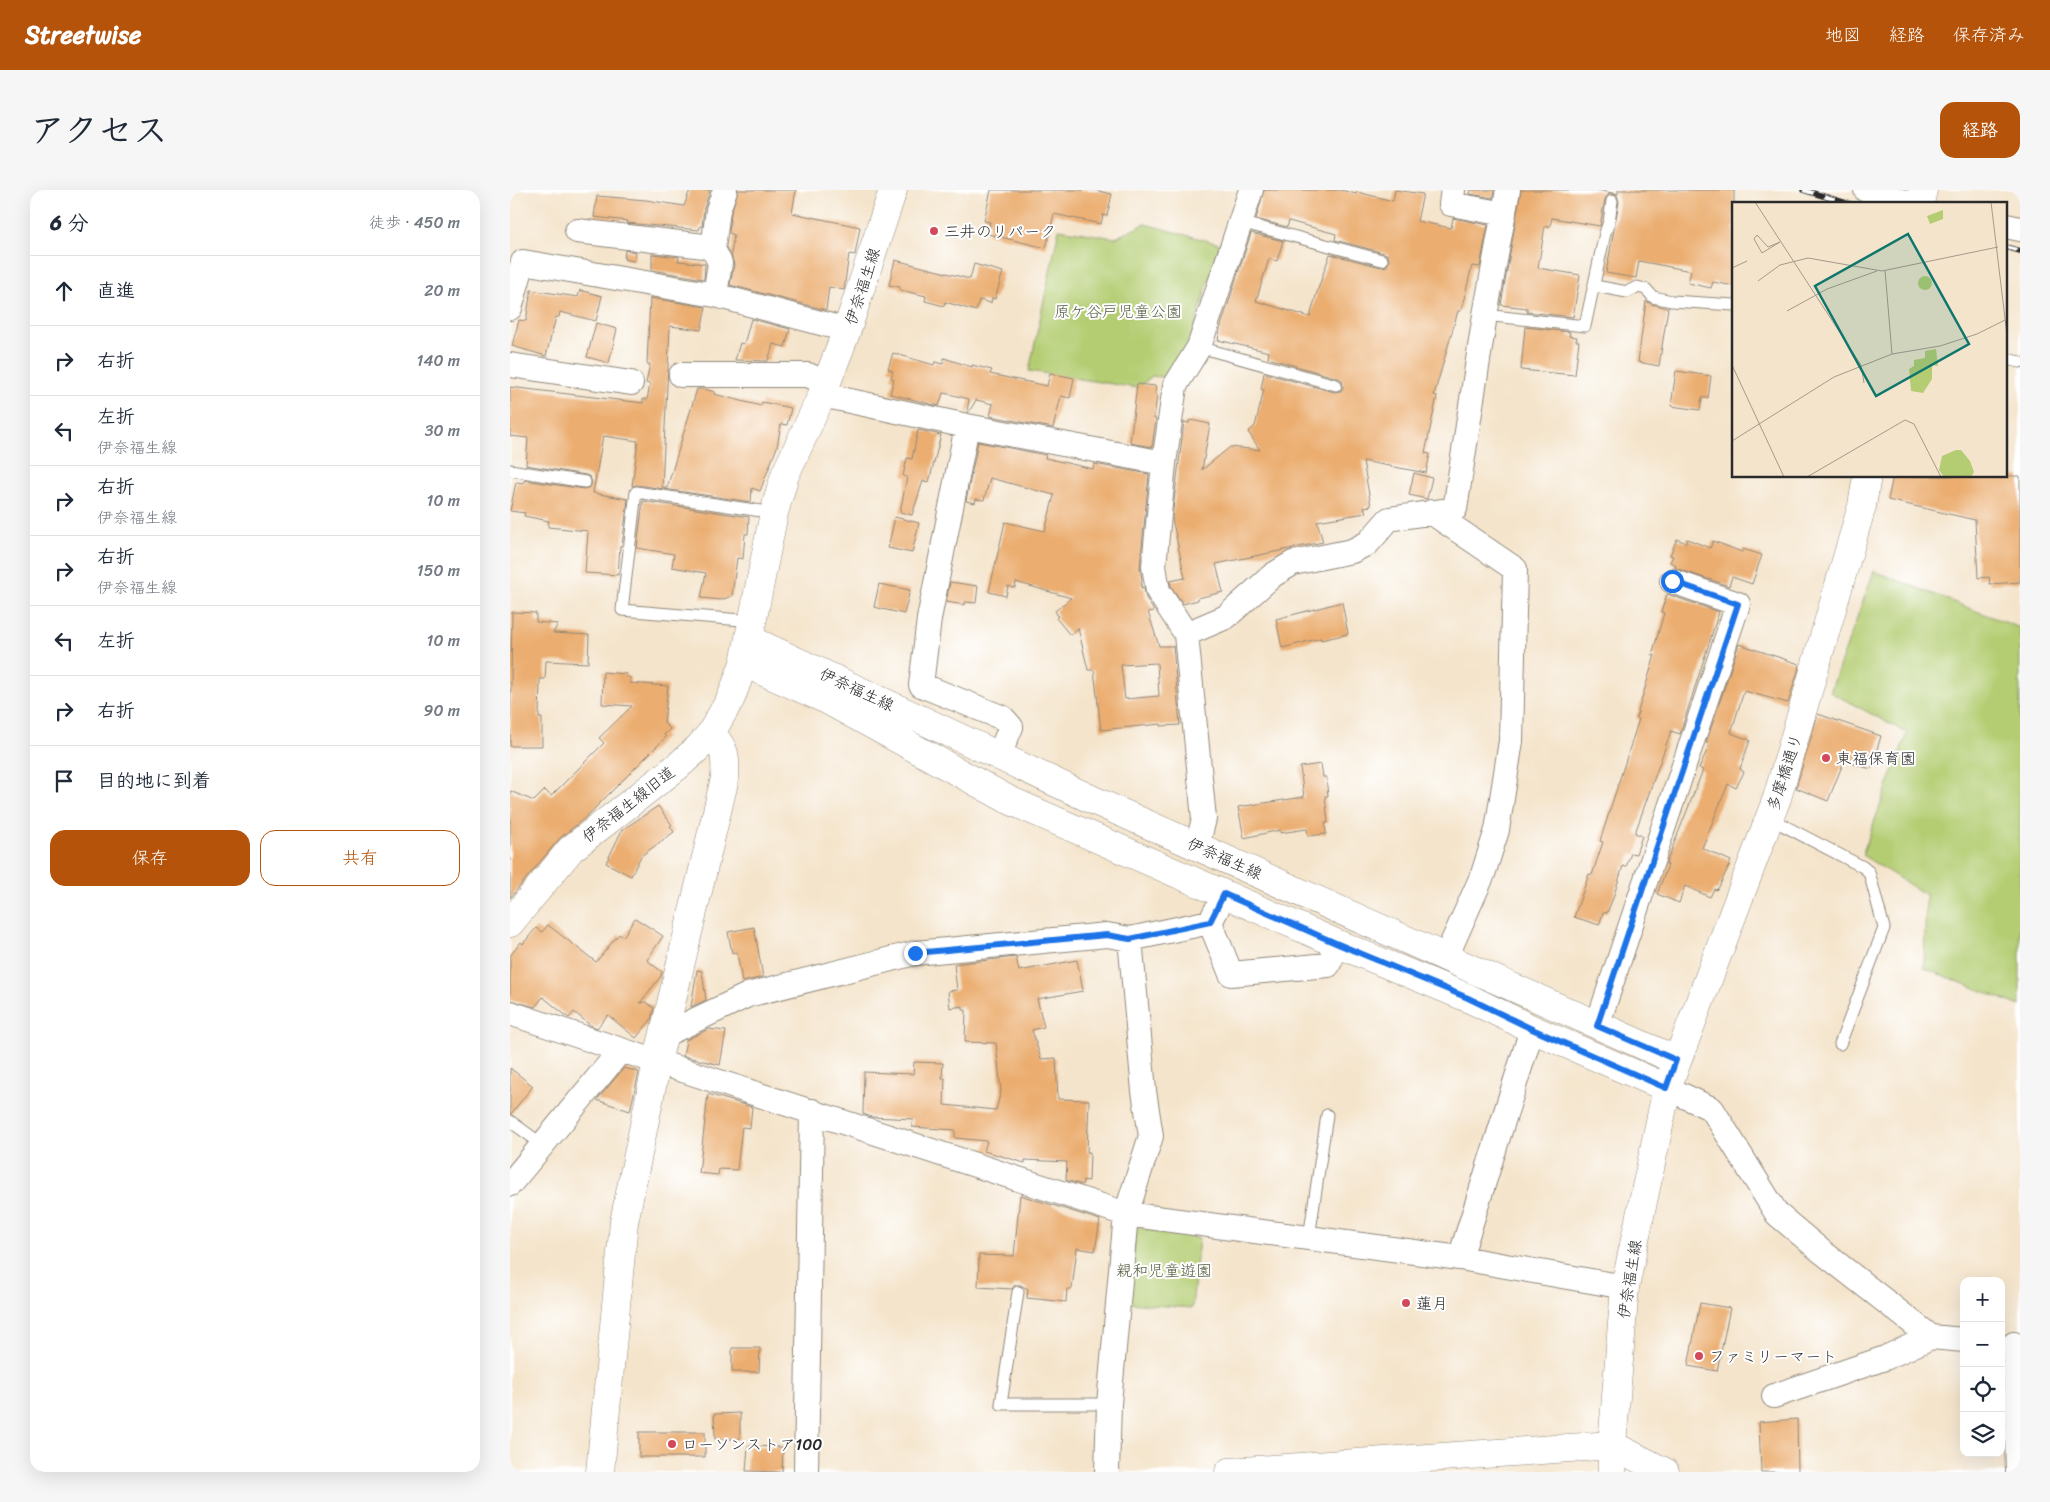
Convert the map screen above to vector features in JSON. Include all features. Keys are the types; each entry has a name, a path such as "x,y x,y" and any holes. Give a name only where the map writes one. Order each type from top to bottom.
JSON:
{"main road":[{"name":"伊奈福生線","path":"746,651 774,513 785,475 824,389 847,330 893,190"},
{"name":"多摩橋通り","path":"1676,1060 1777,798 1862,506 1868,478"},
{"name":"伊奈福生線","path":"746,651 998,755 1676,1060 1666,1088 1625,1287 1612,1445 1612,1472"},
{"name":"伊奈福生線","path":"746,651 827,700 1009,800 1338,944 1468,998 1532,1029 1666,1088"},
{"name":"伊奈福生線旧道","path":"510,923 571,850 678,766 711,733 731,698 746,651"},
{"path":"600,1472 624,1222 657,1062 725,778 726,757 721,745 711,733"},
{"path":"1229,1472 1612,1445 1665,1472"}],"street":[{"path":"715,295 720,263 713,249 718,210 725,190"},
{"path":"1197,846 1204,819 1186,634 1158,591 1154,566 1174,386 1199,347 1251,190"},
{"path":"1453,190 1451,204 1504,214"},
{"path":"1186,634 1226,617 1273,575 1293,563 1352,551 1368,543 1389,519 1455,509 1485,315 1508,190"},
{"path":"1866,190 1921,201"},
{"path":"577,231 704,246 713,249"},
{"path":"510,308 523,262 715,295 847,330"},
{"path":"510,365 631,383"},
{"path":"681,375 808,375 824,389 967,426 1164,463"},
{"path":"967,426 929,619 921,685 1003,718 1010,727 998,755"},
{"path":"1431,512 1515,569 1511,741 1497,830 1483,874 1446,957"},
{"path":"1597,1026 1738,604 1672,581"},
{"path":"1224,894 1210,922 1231,974 1328,965 1338,944"},
{"path":"664,1035 748,994 915,953 1107,935 1130,939 1210,922"},
{"path":"1107,1472 1108,1404 1126,1214 1152,1136 1144,1091 1130,939"},
{"path":"510,1013 1126,1214 1460,1258 1625,1287"},
{"path":"1460,1258 1532,1029"},
{"path":"510,1184 621,1050"},
{"path":"1666,1088 1712,1109 1777,1214 1931,1337"},
{"path":"806,1472 812,1111"},
{"path":"1774,1396 1885,1358 1931,1337 1960,1340"},
{"path":"2012,1344 2018,1472"}],"lane":[{"path":"1485,315 1586,326 1612,201"},
{"path":"1240,222 1382,260"},
{"path":"1595,286 1627,292 1637,287 1646,289 1653,297 1672,301 1732,305"},
{"path":"1199,347 1336,385"},
{"path":"510,470 585,482"},
{"path":"746,651 622,610 636,492 774,513"},
{"path":"1769,818 1863,867 1869,872 1884,928 1840,1044"},
{"path":"1309,1238 1327,1115"},
{"path":"510,1121 543,1145"},
{"path":"1018,1292 1001,1404 1108,1404"}],"green space":[{"name":"原ケ谷戸児童公園","path":"1145,224 1220,244 1186,355 1170,378 1152,376 1138,388 1029,371 1059,229 1115,238"},
{"path":"1874,571 2020,628 2020,1006 1924,968 1926,895 1862,855 1907,733 1830,692"},
{"name":"親和児童遊園","path":"1137,1227 1199,1238 1192,1308 1127,1303"}],"building":[{"path":"690,190 710,190 704,208 702,227 700,226 699,230 627,223 628,221 594,217 597,196 646,200 684,206"},
{"path":"738,190 796,190 792,213 860,227 855,255 849,254 844,290 829,287 826,310 730,285 734,265 731,254 734,235 729,233 731,213"},
{"path":"991,190 1094,190 1112,194 1107,216 1103,215 1101,224 1054,214 1046,248 988,234 990,222 984,221"},
{"path":"1264,190 1341,190 1393,201 1395,190 1423,194 1417,221 1451,228 1453,218 1488,225 1480,267 1472,266 1461,311 1458,311 1434,395 1437,396 1425,453 1430,454 1426,473 1363,461 1371,506 1364,507 1366,513 1317,521 1323,542 1216,564 1223,592 1183,604 1171,586 1170,581 1185,578 1172,518 1184,422 1189,423 1190,420 1210,424 1202,470 1230,447 1260,450 1248,432 1255,426 1264,390 1261,389 1264,373 1334,392 1341,391 1343,387 1342,380 1338,378 1268,358 1269,352 1218,340 1251,233 1283,241 1277,261 1269,259 1256,301 1310,317 1330,254 1381,267 1387,266 1389,261 1388,255 1384,253 1335,240 1336,234 1289,221 1287,227 1256,219"},
{"path":"1471,190 1494,190 1493,198 1470,194"},
{"path":"1521,190 1597,190 1618,194 1618,190 1734,190 1734,202 1732,202 1732,286 1713,282 1711,288 1688,283 1691,271 1639,261 1636,278 1606,273 1619,202 1617,195 1609,194 1605,199 1600,226 1552,218 1550,226 1545,226 1538,268 1580,275 1573,317 1527,312 1527,308 1501,305"},
{"path":"625,250 636,252 634,261 624,259"},
{"path":"652,254 679,257 678,261 705,264 704,279 652,270"},
{"path":"895,260 970,279 974,264 1003,272 995,299 992,298 991,303 979,300 976,311 945,302 944,306 925,301 926,296 900,290 900,287 889,285"},
{"path":"531,290 578,297 580,290 602,296 596,321 560,312 559,317 556,317 546,356 512,346 519,320 526,321"},
{"path":"650,298 706,307 701,330 670,326 662,487 667,488 697,389 704,389 715,392 714,394 761,406 762,402 791,408 787,425 781,424 777,447 760,491 752,488 751,502 637,485 632,486 638,441 603,436 593,493 628,499 622,546 620,546 618,575 585,573 588,531 548,527 549,521 524,516 525,513 510,511 516,482 524,483 524,480 584,489 590,487 592,483 590,477 586,475 526,465 528,438 510,436 510,387 643,403 643,399 647,400 650,384 646,383 650,364 647,364"},
{"path":"1646,301 1668,308 1659,366 1638,362"},
{"path":"751,319 790,329 785,347 773,344 768,361 735,360 740,343 744,344"},
{"path":"596,323 617,329 609,363 587,357"},
{"path":"1525,327 1570,332 1569,336 1577,337 1576,341 1579,341 1575,375 1521,370"},
{"path":"893,353 934,365 935,362 943,364 944,358 972,367 972,365 992,370 990,374 1047,386 1050,373 1074,378 1070,398 1061,396 1053,428 990,416 993,404 976,400 969,412 967,412 969,399 953,395 943,393 939,406 890,394 894,379 891,378 893,371 888,369"},
{"path":"1676,371 1711,376 1708,398 1702,398 1700,410 1671,406"},
{"path":"1137,384 1156,386 1155,394 1157,395 1154,419 1156,419 1152,447 1130,443"},
{"path":"918,430 941,435 929,482 923,481 912,515 900,512 907,477 903,476 907,458 912,459"},
{"path":"978,442 1046,455 1045,458 1093,469 1094,464 1149,474 1140,567 1141,588 1144,587 1146,598 1154,611 1148,612 1159,646 1173,646 1180,725 1161,726 1161,724 1101,730 1094,670 1088,670 1078,628 1070,635 1056,618 1058,616 1055,611 1071,598 1016,582 1015,588 1008,586 1006,596 989,592 1005,522 1045,531 1054,495 990,478 984,500 976,499 975,503 966,501","holes":["1157,663 1159,696 1125,699 1121,665"]},
{"path":"1414,473 1432,478 1427,499 1409,495"},
{"path":"2008,476 2020,476 2020,582 1990,584 1989,577 1978,578 1975,520 1888,500 1893,478 2008,478"},
{"path":"643,501 749,517 748,534 745,534 743,559 737,558 732,596 721,600 701,598 706,573 672,567 674,554 637,548"},
{"path":"895,517 919,523 912,553 888,548"},
{"path":"1677,539 1686,543 1687,539 1710,548 1713,541 1742,552 1743,549 1762,555 1752,584 1732,577 1729,586 1675,568 1676,565 1670,562 1673,556 1670,555"},
{"path":"950,582 978,586 976,603 965,602 965,605 946,602"},
{"path":"879,584 910,590 904,614 874,607"},
{"path":"1667,594 1719,612 1680,734 1671,731 1635,833 1642,836 1636,854 1631,853 1626,867 1623,866 1607,913 1603,913 1599,925 1574,917 1589,874 1592,875 1603,842 1600,841 1639,719 1636,718 1655,655 1652,655 1664,613 1661,612"},
{"path":"1342,602 1348,634 1321,640 1321,638 1282,648 1276,619"},
{"path":"512,612 536,613 536,622 558,624 553,633 589,635 588,663 546,661 545,679 540,679 539,718 542,718 542,746 510,746"},
{"path":"1739,644 1799,664 1798,671 1788,703 1744,691 1731,733 1750,740 1740,769 1744,772 1736,788 1728,784 1702,848 1731,861 1719,887 1716,890 1714,889 1710,897 1685,886 1679,903 1657,894 1668,865 1666,864 1703,770 1699,768 1710,744 1706,743"},
{"path":"603,672 627,674 626,677 630,677 630,683 668,686 664,723 670,729 664,735 666,737 586,817 559,839 510,898 510,791 534,801 545,790 551,796 604,743 599,738 632,706 602,704"},
{"path":"1818,714 1881,736 1871,769 1844,761 1828,801 1796,788"},
{"path":"1321,764 1323,777 1326,777 1328,796 1325,796 1328,823 1325,823 1326,834 1308,836 1307,829 1280,833 1280,830 1244,838 1238,807 1304,797 1300,767"},
{"path":"658,806 672,825 670,826 674,832 641,856 631,876 606,863 622,830"},
{"path":"635,918 663,936 647,960 662,972 661,976 640,1003 646,1002 654,1008 651,1020 636,1038 608,1015 597,1028 590,1025 574,1012 569,1018 543,997 535,1007 510,1000 510,956 536,928 542,932 548,925 596,962 619,934 623,937"},
{"path":"754,927 763,977 742,982 737,952 732,953 728,932"},
{"path":"1016,957 1019,971 1077,960 1083,991 1037,999 1044,1027 1032,1030 1041,1059 1056,1058 1058,1099 1089,1100 1087,1152 1090,1152 1089,1181 1083,1180 1082,1185 1066,1180 1067,1162 1025,1160 1025,1163 984,1151 987,1141 955,1138 955,1130 912,1127 913,1119 872,1117 863,1114 864,1072 913,1074 914,1062 943,1063 942,1078 945,1078 944,1105 996,1110 1001,1091 996,1043 965,1042 966,1010 963,1010 963,1006 950,1008 948,991 957,990 954,964"},
{"path":"697,970 702,971 706,1000 691,1007"},
{"path":"709,1029 726,1031 720,1065 683,1056 686,1040"},
{"path":"510,1068 533,1086 511,1114 510,1114"},
{"path":"624,1068 639,1072 630,1111 597,1100"},
{"path":"708,1094 752,1107 750,1128 742,1127 737,1170 719,1169 718,1175 699,1173"},
{"path":"1020,1195 1100,1220 1095,1251 1077,1248 1072,1289 1067,1289 1066,1302 1027,1298 1028,1289 1020,1285 1015,1285 1012,1289 978,1287 979,1255 1014,1256"},
{"path":"1700,1303 1730,1308 1717,1371 1688,1366"},
{"path":"732,1348 760,1348 759,1372 732,1372"},
{"path":"740,1413 740,1439 715,1439 714,1414"},
{"path":"1797,1419 1798,1472 1761,1472 1759,1422"},
{"name":"ローソンストア100","path":"639,1432 705,1432 705,1457 639,1457"},
{"path":"748,1446 783,1447 782,1472 746,1471"}],"railway":[{"path":"1803,190 1843,202"},
{"path":"2008,248 2020,251"}],"place":[{"name":"三井のリパーク","path":"934,231"},
{"name":"東福保育園","path":"1826,758"},
{"name":"蓮月","path":"1406,1303"},
{"name":"ファミリーマート","path":"1699,1356"},
{"name":"ローソンストア100","path":"672,1444"}],"route":[{"path":"915,953 1107,935 1130,939 1210,922 1224,894 1468,998 1532,1029 1666,1088 1676,1060 1597,1026 1738,604 1672,581"}]}
